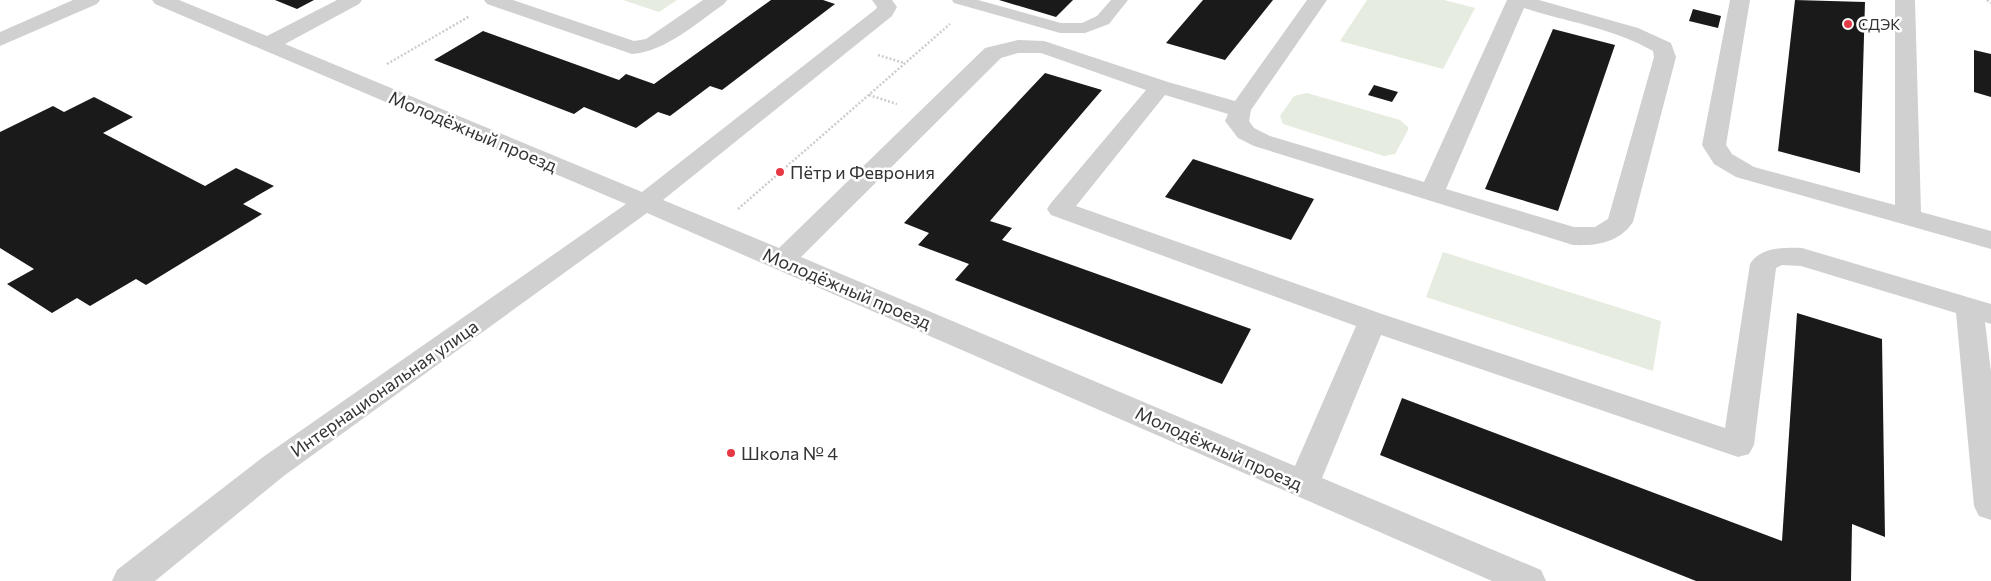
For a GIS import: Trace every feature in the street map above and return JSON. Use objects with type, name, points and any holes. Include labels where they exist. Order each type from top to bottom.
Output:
[{"type":"street","points":[[0,40],[90,0]]},
{"type":"street","name":"Молодёжный проезд","points":[[162,0],[783,260],[1529,581]]},
{"type":"street","points":[[268,44],[352,0]]},
{"type":"street","points":[[495,0],[632,48],[653,43],[717,0]]},
{"type":"street","name":"Интернациональная улица","points":[[129,581],[274,466],[644,203],[885,12],[887,7],[882,0]]},
{"type":"street","points":[[1317,0],[1240,110],[1237,121],[1246,133],[1262,141],[1432,193],[1573,236],[1597,237],[1610,232],[1620,222],[1665,57],[1663,48],[1651,40],[1631,32],[1518,0],[1432,193]]},
{"type":"street","points":[[1740,0],[1714,145],[1723,159],[1745,172],[1991,240]]},
{"type":"street","points":[[1905,0],[1908,217]]},
{"type":"street","points":[[783,260],[992,53],[1009,47],[1025,45],[1044,47],[1160,87],[1240,110]]},
{"type":"street","points":[[1160,87],[1060,209],[1372,321],[1738,445],[1763,264],[1771,258],[1783,255],[1802,257],[1980,310],[1991,506]]},
{"type":"street","points":[[1303,485],[1372,321]]},
{"type":"lane","points":[[966,2],[1060,28],[1085,28],[1103,20],[1120,0]]},
{"type":"path","points":[[385,65],[495,0]]},
{"type":"path","points":[[1987,0],[1991,3]]},
{"type":"path","points":[[754,196],[966,2]]},
{"type":"shaded area","points":[[623,0],[677,0],[659,12]]},
{"type":"shaded area","points":[[1367,0],[1444,0],[1475,8],[1443,69],[1340,41]]},
{"type":"shaded area","points":[[1307,93],[1400,120],[1408,127],[1408,130],[1395,154],[1384,156],[1283,124],[1280,116],[1294,96]]},
{"type":"shaded area","points":[[1443,252],[1661,321],[1653,371],[1426,297]]},
{"type":"building","points":[[275,0],[314,0],[297,9]]},
{"type":"building","points":[[771,0],[823,0],[835,4],[722,90],[710,86],[670,116],[658,112],[636,128],[584,107],[574,114],[434,60],[483,31],[619,80],[626,74],[654,84]]},
{"type":"building","points":[[999,0],[1073,0],[1056,17]]},
{"type":"building","points":[[1203,0],[1273,0],[1225,60],[1166,43]]},
{"type":"building","points":[[1795,0],[1865,2],[1860,173],[1778,151]]},
{"type":"building","points":[[1693,9],[1721,16],[1718,28],[1689,21]]},
{"type":"building","points":[[1553,29],[1615,45],[1558,211],[1485,189]]},
{"type":"building","points":[[1974,50],[1991,54],[1991,97],[1974,92]]},
{"type":"building","points":[[1045,73],[1102,90],[990,221],[1012,228],[1002,240],[1251,329],[1222,384],[955,280],[969,264],[918,245],[929,233],[904,223]]},
{"type":"building","points":[[1374,85],[1398,92],[1392,102],[1368,95]]},
{"type":"building","points":[[94,97],[133,117],[103,133],[205,186],[236,168],[274,186],[243,204],[262,214],[146,285],[136,279],[90,306],[77,298],[52,313],[7,284],[34,269],[0,248],[0,132],[53,106],[64,112]]},
{"type":"building","points":[[1193,159],[1314,199],[1291,240],[1165,197]]},
{"type":"building","points":[[1797,313],[1882,339],[1885,537],[1852,524],[1851,581],[1696,581],[1380,455],[1402,398],[1782,541]]},
{"type":"place","name":"СДЭК","points":[[1848,24]]},
{"type":"place","name":"Пётр и Феврония","points":[[780,172]]},
{"type":"place","name":"Школа № 4","points":[[731,453]]}]
